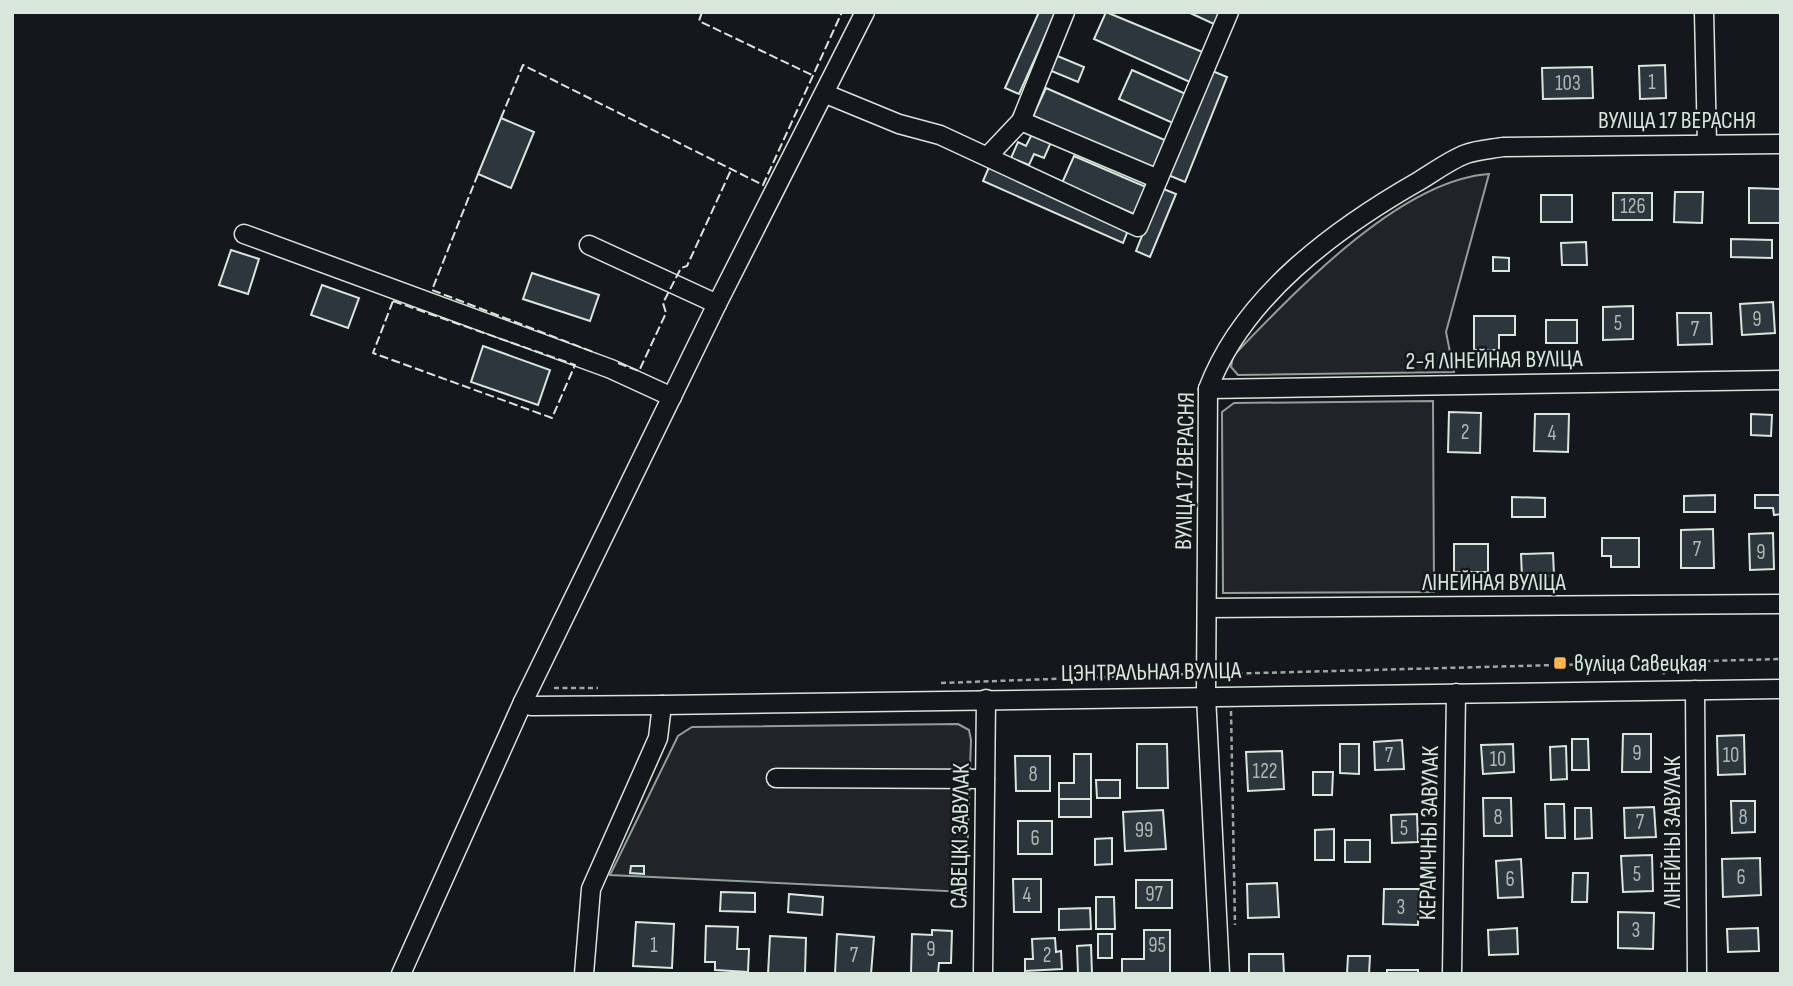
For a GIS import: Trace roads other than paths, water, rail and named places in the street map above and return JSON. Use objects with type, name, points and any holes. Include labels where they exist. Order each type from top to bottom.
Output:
[{"type":"street","points":[[401,974],[523,702],[717,304],[826,94],[865,12]]},
{"type":"street","points":[[988,156],[1021,121],[1065,12]]},
{"type":"street","points":[[826,94],[899,124],[940,135],[1138,226],[1229,12]]},
{"type":"street","points":[[1704,12],[1707,144]]},
{"type":"street","points":[[1021,121],[1158,179]]},
{"type":"street","name":"ВУЛІЦА 17 ВЕРАСНЯ","points":[[1220,974],[1206,696],[1208,389],[1217,365],[1251,315],[1312,253],[1387,199],[1466,154],[1503,147],[1781,144]]},
{"type":"street","points":[[244,234],[563,350],[672,397]]},
{"type":"street","points":[[589,245],[717,304]]},
{"type":"street","name":"2-Я ЛІНЕЙНАЯ ВУЛІЦА","points":[[1208,389],[1781,380]]},
{"type":"street","name":"ЛІНЕЙНАЯ ВУЛІЦА","points":[[1207,608],[1781,604]]},
{"type":"street","name":"ЛІНЕЙНЫ ЗАВУЛАК","points":[[1695,690],[1697,974]]},
{"type":"street","name":"ЦЭНТРАЛЬНАЯ ВУЛІЦА","points":[[523,702],[546,706],[662,705],[1231,695],[1781,690]]},
{"type":"street","name":"КЕРАМІЧНЫ ЗАВУЛАК","points":[[1452,974],[1456,693]]},
{"type":"street","name":"САВЕЦКІ ЗАВУЛАК","points":[[983,974],[986,699]]},
{"type":"street","points":[[584,974],[591,889],[658,738],[662,705]]},
{"type":"street","points":[[776,778],[985,779]]},
{"type":"place","name":"вуліца Савецкая","points":[[1560,663]]}]
